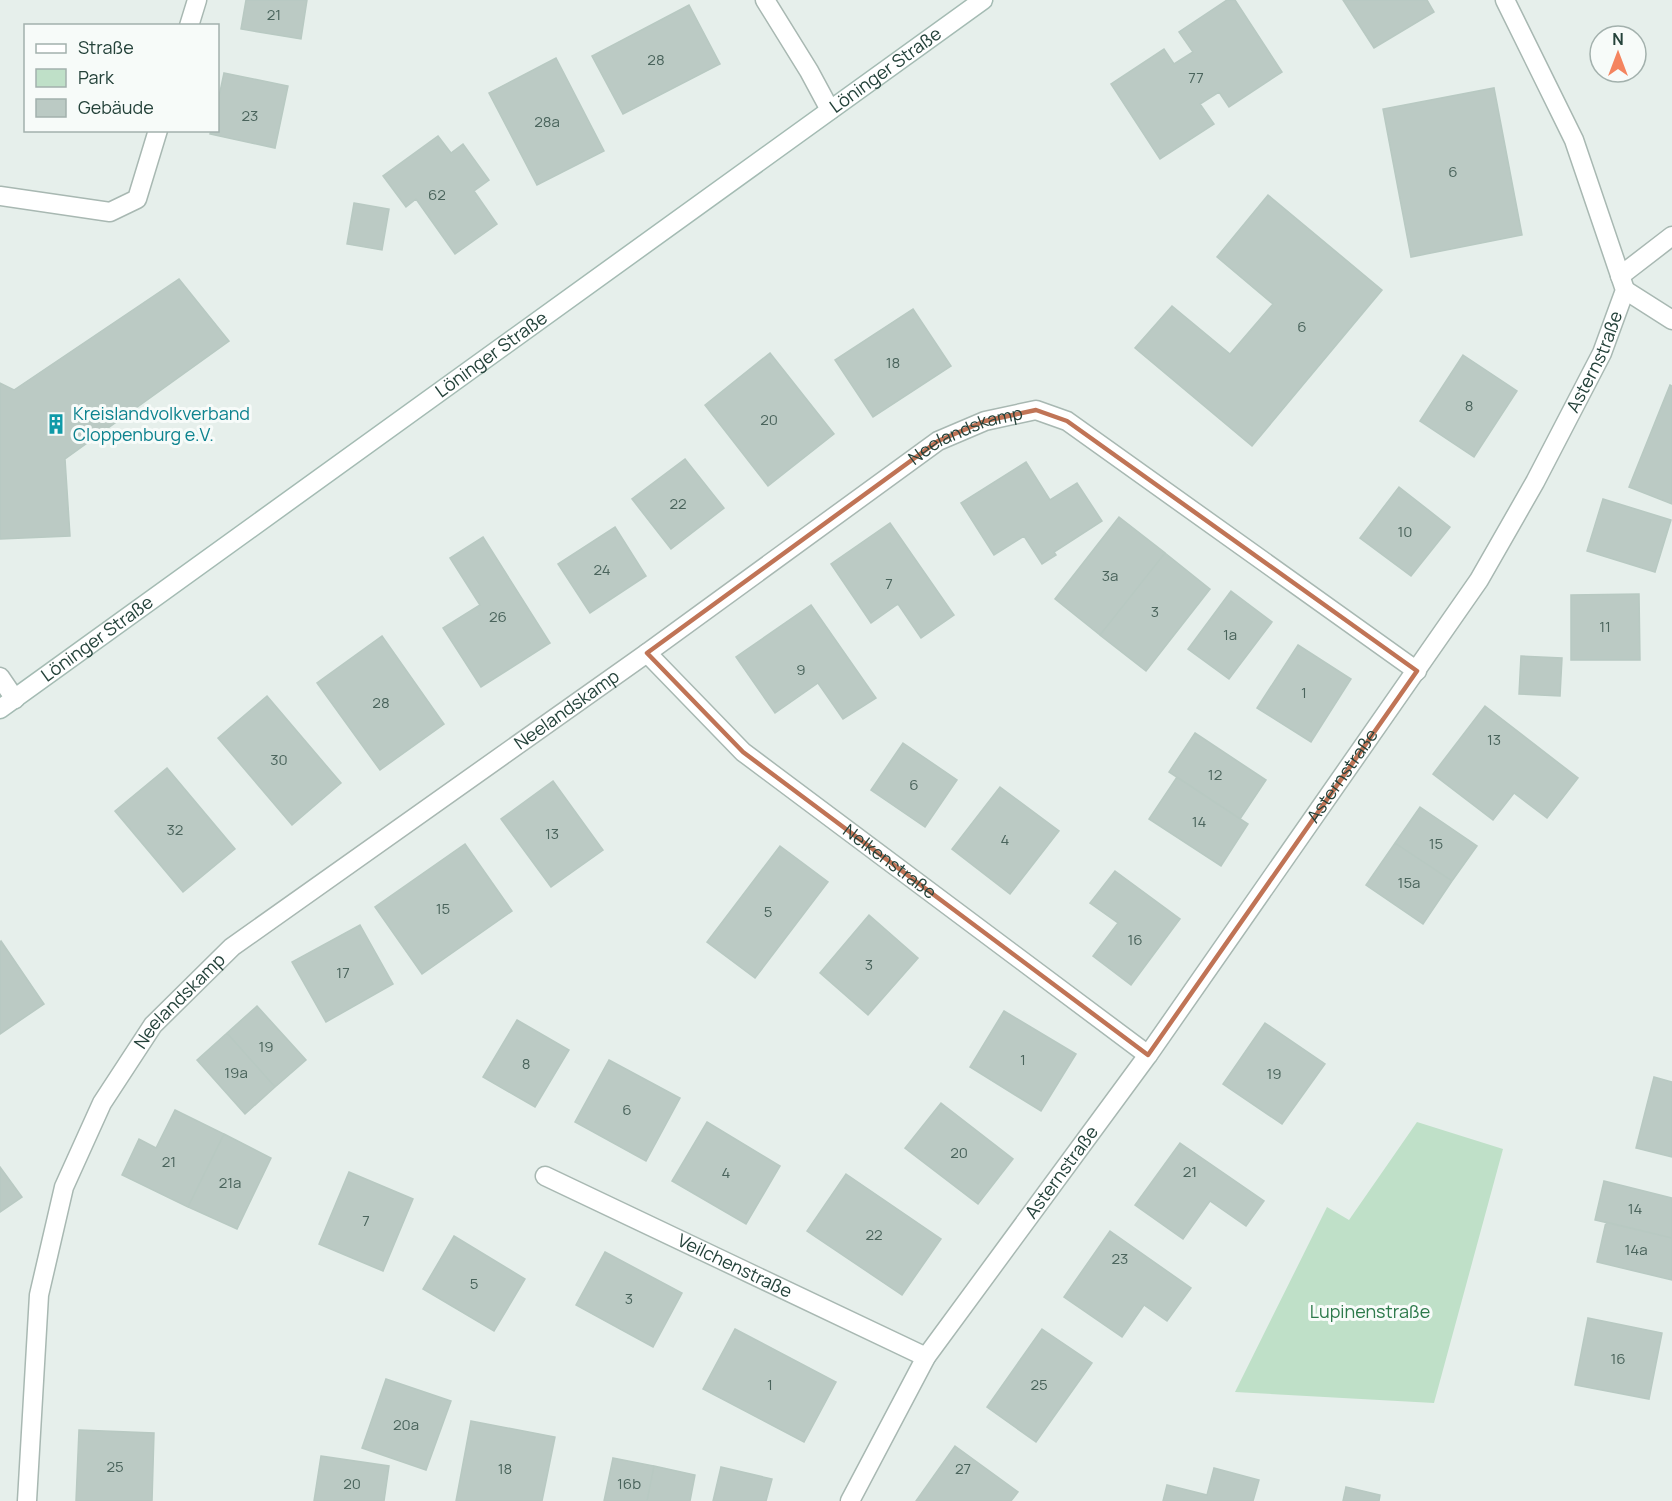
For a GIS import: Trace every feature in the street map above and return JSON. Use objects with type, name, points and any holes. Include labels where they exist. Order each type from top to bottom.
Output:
[{"type":"street","points":[[190,24],[197,0]]},
{"type":"street","points":[[765,0],[830,110]]},
{"type":"street","name":"Löninger Straße","points":[[0,709],[983,0]]},
{"type":"street","points":[[1505,0],[1574,140],[1623,283],[1672,320]]},
{"type":"street","points":[[0,196],[110,212],[137,199],[157,132]]},
{"type":"street","points":[[1623,283],[1672,236]]},
{"type":"street","name":"Asternstraße","points":[[850,1501],[926,1357],[1148,1055],[1479,580],[1535,482],[1602,353],[1623,283]]},
{"type":"street","name":"Neelandskamp","points":[[27,1501],[39,1295],[64,1187],[102,1103],[153,1025],[232,947],[647,653],[938,441],[985,421],[1036,410],[1067,421],[1417,671]]},
{"type":"street","name":"Nelkenstraße","points":[[647,653],[743,752],[1148,1055]]},
{"type":"street","points":[[0,677],[15,699]]},
{"type":"street","name":"Veilchenstraße","points":[[545,1176],[926,1357]]},
{"type":"highlighted area","points":[[1036,410],[1067,421],[1417,671],[1148,1055],[743,752],[647,653],[938,441],[985,421]]},
{"type":"green space","name":"Lupinenstraße","points":[[1417,1122],[1503,1149],[1434,1403],[1235,1392],[1327,1207],[1349,1220]]},
{"type":"building","points":[[246,0],[307,0],[301,39],[241,29]]},
{"type":"building","points":[[1227,0],[1235,0],[1282,72],[1229,107],[1219,92],[1200,104],[1214,124],[1160,159],[1111,84],[1164,49],[1174,64],[1193,52],[1179,32]]},
{"type":"building","points":[[1343,0],[1427,0],[1434,12],[1374,48]]},
{"type":"building","points":[[689,5],[720,64],[623,114],[592,56]]},
{"type":"building","points":[[556,58],[604,151],[537,185],[489,93]]},
{"type":"building","points":[[224,73],[288,86],[275,148],[210,134],[210,132],[219,132],[219,96]]},
{"type":"building","points":[[1494,88],[1522,235],[1411,257],[1383,109]]},
{"type":"building","points":[[438,136],[451,153],[463,144],[489,180],[474,191],[497,224],[455,254],[416,199],[406,207],[383,176]]},
{"type":"building","points":[[1268,195],[1382,290],[1252,446],[1135,348],[1172,306],[1230,354],[1273,304],[1217,257]]},
{"type":"building","points":[[354,203],[389,209],[382,250],[347,244]]},
{"type":"building","name":"Kreislandvolkverband Cloppenburg e.V.","points":[[179,279],[229,341],[65,459],[70,536],[0,539],[0,383],[14,390]]},
{"type":"building","points":[[913,309],[951,366],[873,417],[835,360]]},
{"type":"building","points":[[770,353],[834,434],[768,486],[705,405]]},
{"type":"building","points":[[1463,355],[1517,391],[1474,457],[1420,421]]},
{"type":"building","points":[[1670,385],[1672,386],[1672,504],[1629,487]]},
{"type":"building","points":[[685,459],[724,508],[671,549],[632,499]]},
{"type":"building","points":[[1026,462],[1050,500],[1077,483],[1102,521],[1054,552],[1056,555],[1042,564],[1024,536],[994,555],[961,503]]},
{"type":"building","points":[[1399,487],[1450,527],[1411,576],[1360,538]]},
{"type":"building","points":[[1603,499],[1671,520],[1655,572],[1587,551]]},
{"type":"building","points":[[1119,517],[1165,553],[1100,635],[1055,599]]},
{"type":"building","points":[[890,523],[954,615],[921,638],[898,604],[871,623],[831,564]]},
{"type":"building","points":[[615,527],[646,576],[590,613],[558,564]]},
{"type":"building","points":[[483,537],[550,643],[481,687],[443,628],[480,605],[450,558]]},
{"type":"building","points":[[1165,553],[1210,589],[1146,671],[1100,635]]},
{"type":"building","points":[[1231,591],[1272,622],[1229,679],[1188,649]]},
{"type":"building","points":[[1639,594],[1640,660],[1571,660],[1571,595]]},
{"type":"building","points":[[811,605],[876,698],[843,719],[818,683],[775,713],[736,657]]},
{"type":"building","points":[[382,636],[444,724],[380,770],[317,683]]},
{"type":"building","points":[[1298,645],[1351,679],[1311,742],[1257,708]]},
{"type":"building","points":[[1521,656],[1562,658],[1560,696],[1519,694]]},
{"type":"building","points":[[267,696],[341,783],[292,825],[218,738]]},
{"type":"building","points":[[1485,706],[1578,778],[1547,818],[1514,793],[1493,820],[1433,774]]},
{"type":"building","points":[[1195,733],[1266,780],[1240,819],[1169,772]]},
{"type":"building","points":[[903,743],[957,780],[925,827],[871,790]]},
{"type":"building","points":[[167,768],[235,849],[183,892],[115,811]]},
{"type":"building","points":[[1177,777],[1248,824],[1221,866],[1149,819]]},
{"type":"building","points":[[553,781],[603,850],[551,887],[501,819]]},
{"type":"building","points":[[1000,787],[1059,831],[1010,894],[952,849]]},
{"type":"building","points":[[1420,807],[1477,846],[1452,881],[1395,843]]},
{"type":"building","points":[[1395,843],[1452,881],[1423,924],[1366,885]]},
{"type":"building","points":[[465,844],[512,911],[422,974],[375,907]]},
{"type":"building","points":[[780,846],[828,882],[755,978],[707,942]]},
{"type":"building","points":[[1115,871],[1180,919],[1131,985],[1093,956],[1118,923],[1090,903]]},
{"type":"building","points":[[869,915],[918,958],[868,1015],[820,973]]},
{"type":"building","points":[[360,925],[393,984],[326,1022],[292,962]]},
{"type":"building","points":[[0,942],[44,1004],[0,1034]]},
{"type":"building","points":[[257,1006],[306,1060],[275,1087],[227,1033]]},
{"type":"building","points":[[1004,1011],[1076,1054],[1041,1111],[970,1067]]},
{"type":"building","points":[[517,1020],[569,1050],[535,1107],[483,1077]]},
{"type":"building","points":[[1265,1023],[1325,1064],[1282,1124],[1223,1084]]},
{"type":"building","points":[[227,1033],[275,1087],[245,1114],[197,1060]]},
{"type":"building","points":[[609,1060],[680,1098],[646,1161],[575,1122]]},
{"type":"building","points":[[1654,1077],[1672,1082],[1672,1157],[1636,1148]]},
{"type":"building","points":[[941,1103],[1013,1159],[978,1204],[905,1148]]},
{"type":"building","points":[[175,1110],[224,1134],[188,1207],[122,1175],[139,1139],[156,1148]]},
{"type":"building","points":[[707,1122],[780,1166],[746,1224],[672,1181]]},
{"type":"building","points":[[224,1134],[271,1158],[237,1229],[188,1207]]},
{"type":"building","points":[[1180,1143],[1264,1201],[1246,1226],[1210,1201],[1183,1239],[1135,1205]]},
{"type":"building","points":[[0,1167],[22,1197],[0,1212]]},
{"type":"building","points":[[349,1172],[413,1199],[383,1271],[319,1244]]},
{"type":"building","points":[[846,1174],[941,1239],[902,1295],[807,1231]]},
{"type":"building","points":[[1604,1181],[1672,1198],[1672,1238],[1595,1220]]},
{"type":"building","points":[[1606,1222],[1672,1238],[1672,1280],[1597,1262]]},
{"type":"building","points":[[1110,1231],[1191,1288],[1167,1321],[1144,1305],[1122,1337],[1064,1297]]},
{"type":"building","points":[[454,1236],[525,1279],[494,1331],[423,1289]]},
{"type":"building","points":[[605,1252],[682,1293],[653,1347],[576,1305]]},
{"type":"building","points":[[1588,1318],[1662,1333],[1649,1399],[1575,1385]]},
{"type":"building","points":[[735,1329],[836,1382],[804,1442],[703,1389]]},
{"type":"building","points":[[1042,1329],[1092,1363],[1036,1442],[987,1407]]},
{"type":"building","points":[[386,1379],[451,1401],[426,1470],[362,1448]]},
{"type":"building","points":[[471,1421],[555,1437],[542,1501],[456,1501]]},
{"type":"building","points":[[79,1430],[154,1433],[152,1501],[76,1501]]},
{"type":"building","points":[[955,1446],[1018,1492],[1011,1501],[916,1501]]},
{"type":"building","points":[[321,1456],[389,1466],[384,1501],[314,1501]]},
{"type":"building","points":[[613,1458],[654,1466],[647,1501],[604,1501]]},
{"type":"building","points":[[654,1466],[695,1475],[690,1501],[647,1501]]},
{"type":"building","points":[[721,1467],[772,1479],[766,1501],[713,1501]]},
{"type":"building","points":[[1214,1468],[1259,1480],[1253,1501],[1163,1501],[1167,1485],[1207,1495]]},
{"type":"building","points":[[1346,1487],[1380,1495],[1379,1501],[1343,1501]]},
{"type":"place","name":"Kreislandvolkverband Cloppenburg e.V.","points":[[56,424]]}]
